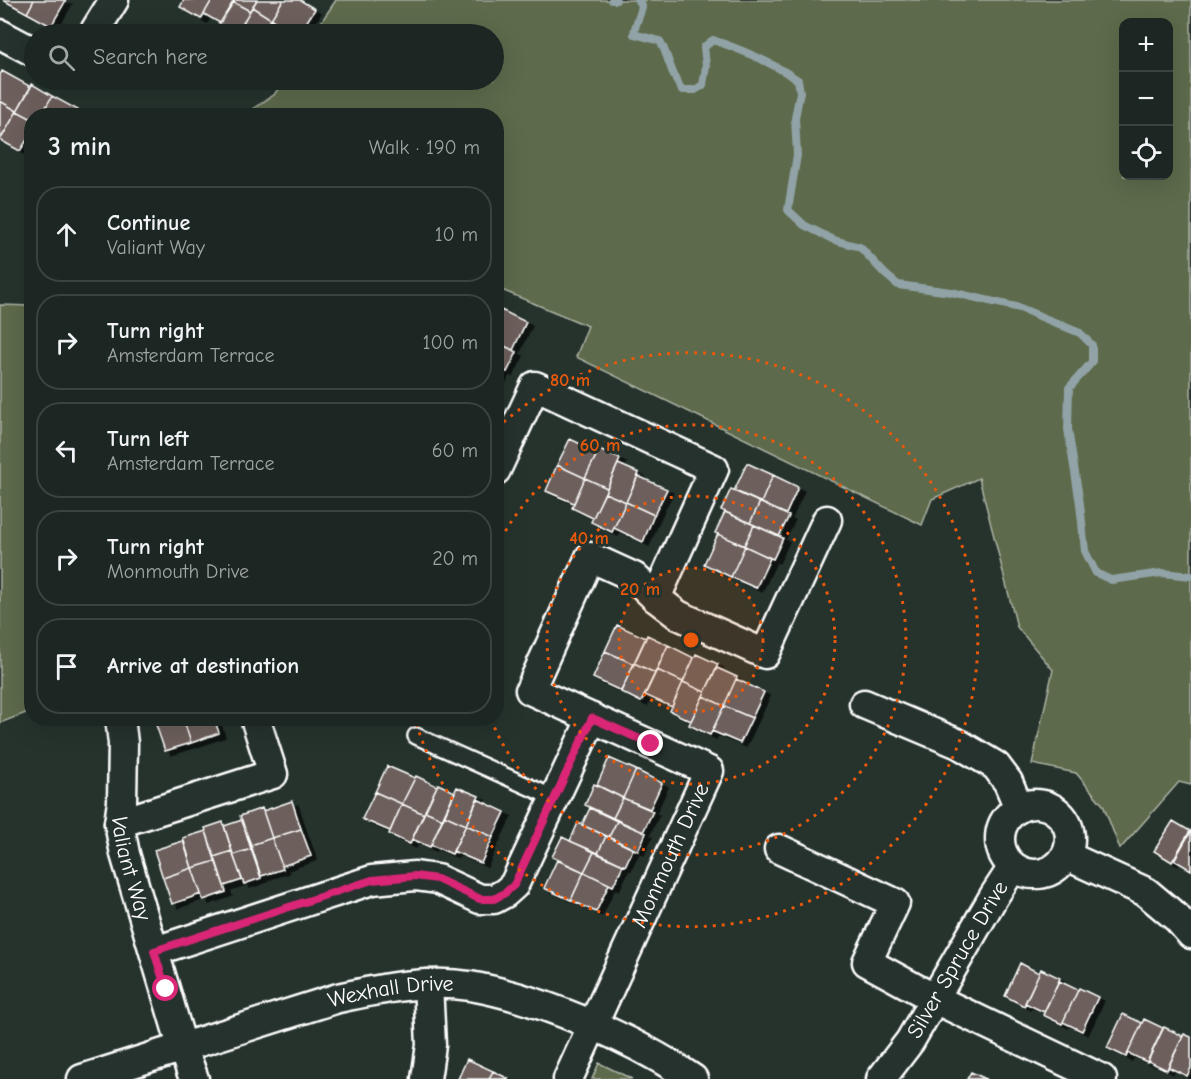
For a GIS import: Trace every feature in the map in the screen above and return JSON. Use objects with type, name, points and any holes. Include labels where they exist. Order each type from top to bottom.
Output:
[{"type":"street","points":[[99,24],[114,0]]},
{"type":"street","points":[[0,34],[24,47]]},
{"type":"street","points":[[504,453],[536,387],[714,469],[656,598]]},
{"type":"street","name":"Monmouth Drive","points":[[568,1079],[709,771],[530,690],[590,557],[634,577],[678,615],[765,654],[827,520]]},
{"type":"street","points":[[864,704],[959,744],[996,766],[1008,782],[1019,808],[1037,804],[1047,806],[1058,812],[1065,820],[1070,833],[1071,845],[1067,856],[1146,892],[1177,918],[1191,934]]},
{"type":"street","points":[[154,951],[372,880],[415,876],[437,879],[480,899],[494,899],[514,885],[592,718]]},
{"type":"street","name":"Valiant Way","points":[[121,726],[123,754],[122,801],[118,824],[182,1046],[194,1079]]},
{"type":"street","points":[[118,824],[273,774],[258,726]]},
{"type":"street","name":"Silver Spruce Drive","points":[[1019,808],[1008,816],[1001,829],[1000,843],[1004,856],[1013,867],[1026,874],[1039,875],[1058,867],[1067,856]]},
{"type":"street","points":[[779,849],[895,903],[867,962],[935,999],[1102,1079]]},
{"type":"street","name":"Silver Spruce Drive","points":[[881,1079],[910,1041],[1013,867]]},
{"type":"street","points":[[426,1079],[431,1045],[428,984]]},
{"type":"street","name":"Wexhall Drive","points":[[82,1079],[338,998],[428,984],[469,986],[524,999],[594,1026],[693,1079]]},
{"type":"lane","points":[[416,736],[554,798]]},
{"type":"green space","points":[[336,0],[1191,0],[1191,785],[1179,782],[1120,849],[1103,805],[1076,773],[1032,764],[1053,670],[1017,627],[979,478],[932,499],[922,525],[576,357],[588,326],[504,291],[504,108],[254,108],[274,95],[277,90],[504,90],[504,24],[320,24]]},
{"type":"green space","points":[[0,305],[24,306],[24,714],[0,723]]},
{"type":"green space","points":[[599,1063],[632,1079],[592,1079]]},
{"type":"building","points":[[3,0],[34,0],[27,13]]},
{"type":"building","points":[[34,0],[66,0],[52,24],[47,24],[27,13]]},
{"type":"building","points":[[184,0],[212,0],[201,19],[180,7]]},
{"type":"building","points":[[212,0],[235,0],[220,23],[204,14]]},
{"type":"building","points":[[235,0],[257,0],[250,11],[233,2]]},
{"type":"building","points":[[257,0],[283,0],[271,19],[252,7]]},
{"type":"building","points":[[283,0],[300,0],[315,9],[305,24],[280,24],[271,19]]},
{"type":"building","points":[[233,2],[250,11],[242,24],[219,24]]},
{"type":"building","points":[[252,7],[271,19],[268,24],[243,24]]},
{"type":"building","points":[[271,19],[280,24],[268,24]]},
{"type":"building","points":[[2,71],[24,83],[24,90],[29,90],[17,111],[0,101]]},
{"type":"building","points":[[29,90],[42,90],[52,96],[45,108],[24,108],[24,115],[17,111]]},
{"type":"building","points":[[52,96],[74,108],[45,108]]},
{"type":"building","points":[[0,101],[17,111],[2,137],[0,135]]},
{"type":"building","points":[[17,111],[24,115],[24,145],[20,151],[0,140]]},
{"type":"building","points":[[504,311],[526,322],[513,350],[504,346]]},
{"type":"building","points":[[504,346],[517,352],[507,372],[504,371]]},
{"type":"building","points":[[570,439],[598,452],[585,478],[557,465]]},
{"type":"building","points":[[599,450],[620,459],[607,488],[585,478]]},
{"type":"building","points":[[747,463],[773,475],[761,503],[734,491]]},
{"type":"building","points":[[618,464],[639,473],[626,502],[605,493]]},
{"type":"building","points":[[557,465],[585,478],[574,503],[546,491]]},
{"type":"building","points":[[773,475],[798,487],[786,514],[761,503]]},
{"type":"building","points":[[638,476],[667,489],[654,515],[626,502]]},
{"type":"building","points":[[585,478],[607,488],[593,518],[572,508]]},
{"type":"building","points":[[731,489],[760,502],[750,523],[721,510]]},
{"type":"building","points":[[605,493],[626,502],[612,532],[591,522]]},
{"type":"building","points":[[626,502],[654,515],[643,542],[614,528]]},
{"type":"building","points":[[760,502],[789,516],[779,536],[750,523]]},
{"type":"building","points":[[725,512],[754,525],[744,546],[715,533]]},
{"type":"building","points":[[754,525],[783,538],[773,559],[744,546]]},
{"type":"building","points":[[718,534],[745,546],[731,577],[704,564]]},
{"type":"building","points":[[745,546],[770,558],[756,588],[731,577]]},
{"type":"building","points":[[617,625],[646,638],[634,664],[605,651]]},
{"type":"building","points":[[647,635],[668,645],[655,673],[634,663]]},
{"type":"building","points":[[668,645],[694,658],[683,682],[657,670]]},
{"type":"building","points":[[605,651],[634,664],[621,691],[593,678]]},
{"type":"building","points":[[696,654],[718,664],[705,692],[683,682]]},
{"type":"building","points":[[634,663],[655,673],[641,702],[621,692]]},
{"type":"building","points":[[717,668],[737,677],[724,706],[703,696]]},
{"type":"building","points":[[657,670],[683,682],[672,707],[645,695]]},
{"type":"building","points":[[736,679],[764,692],[752,718],[724,706]]},
{"type":"building","points":[[683,682],[705,692],[691,721],[670,711]]},
{"type":"building","points":[[703,696],[724,706],[710,735],[689,725]]},
{"type":"building","points":[[724,706],[752,718],[740,743],[712,731]]},
{"type":"building","points":[[156,726],[186,726],[191,743],[165,751]]},
{"type":"building","points":[[186,726],[217,726],[219,733],[191,743]]},
{"type":"building","points":[[609,758],[636,770],[623,798],[597,785]]},
{"type":"building","points":[[387,766],[415,778],[402,804],[375,792]]},
{"type":"building","points":[[636,770],[662,783],[650,809],[623,798]]},
{"type":"building","points":[[416,776],[437,786],[424,814],[402,804]]},
{"type":"building","points":[[438,784],[455,792],[443,819],[425,811]]},
{"type":"building","points":[[594,784],[623,798],[613,818],[585,805]]},
{"type":"building","points":[[457,787],[479,796],[466,825],[444,815]]},
{"type":"building","points":[[375,792],[402,804],[390,831],[362,819]]},
{"type":"building","points":[[623,798],[653,811],[643,832],[613,818]]},
{"type":"building","points":[[477,799],[505,812],[493,837],[466,825]]},
{"type":"building","points":[[292,801],[301,829],[272,838],[263,811]]},
{"type":"building","points":[[402,804],[424,814],[410,844],[389,834]]},
{"type":"building","points":[[262,808],[272,838],[251,845],[240,816]]},
{"type":"building","points":[[590,808],[617,821],[609,837],[582,825]]},
{"type":"building","points":[[425,811],[443,819],[430,847],[412,839]]},
{"type":"building","points":[[444,815],[466,825],[452,854],[431,845]]},
{"type":"building","points":[[242,820],[251,849],[233,855],[224,826]]},
{"type":"building","points":[[617,821],[646,833],[638,851],[609,837]]},
{"type":"building","points":[[1173,821],[1190,831],[1172,862],[1154,851]]},
{"type":"building","points":[[223,822],[232,851],[214,857],[205,828]]},
{"type":"building","points":[[578,823],[606,836],[598,853],[570,841]]},
{"type":"building","points":[[466,825],[493,837],[481,863],[453,851]]},
{"type":"building","points":[[301,829],[311,856],[282,866],[272,838]]},
{"type":"building","points":[[206,831],[216,861],[192,868],[183,838]]},
{"type":"building","points":[[1191,831],[1191,870],[1174,860]]},
{"type":"building","points":[[606,836],[633,849],[625,866],[598,853]]},
{"type":"building","points":[[562,837],[594,852],[584,872],[552,857]]},
{"type":"building","points":[[272,838],[283,869],[261,876],[251,845]]},
{"type":"building","points":[[183,841],[192,868],[163,878],[154,850]]},
{"type":"building","points":[[251,849],[261,878],[244,884],[233,855]]},
{"type":"building","points":[[232,851],[242,880],[224,886],[214,857]]},
{"type":"building","points":[[594,852],[623,865],[613,886],[584,872]]},
{"type":"building","points":[[557,860],[584,872],[571,900],[544,888]]},
{"type":"building","points":[[216,861],[226,892],[203,900],[192,868]]},
{"type":"building","points":[[192,868],[201,894],[172,904],[163,878]]},
{"type":"building","points":[[584,872],[609,884],[596,912],[571,900]]},
{"type":"building","points":[[1020,963],[1039,973],[1024,1006],[1005,996]]},
{"type":"building","points":[[1041,969],[1060,978],[1044,1012],[1025,1003]]},
{"type":"building","points":[[1059,981],[1078,990],[1062,1024],[1043,1015]]},
{"type":"building","points":[[1079,988],[1098,997],[1082,1031],[1063,1022]]},
{"type":"building","points":[[1123,1014],[1142,1023],[1126,1057],[1107,1048]]},
{"type":"building","points":[[1144,1019],[1163,1028],[1147,1062],[1128,1053]]},
{"type":"building","points":[[1164,1027],[1183,1036],[1167,1070],[1148,1061]]},
{"type":"building","points":[[1184,1034],[1191,1037],[1191,1068],[1187,1076],[1168,1067]]},
{"type":"building","points":[[467,1059],[493,1071],[489,1079],[458,1079]]},
{"type":"building","points":[[493,1071],[509,1079],[489,1079]]},
{"type":"building","points":[[971,1072],[986,1079],[967,1079]]},
{"type":"waterway","points":[[638,0],[642,6],[634,34],[660,41],[682,90],[695,90],[703,85],[706,66],[704,47],[713,40],[757,57],[798,80],[800,92],[795,118],[797,155],[788,210],[804,225],[834,240],[860,247],[898,285],[951,292],[1020,308],[1080,333],[1092,345],[1092,362],[1069,388],[1068,429],[1085,551],[1096,573],[1111,580],[1162,573],[1191,576]]},
{"type":"route","points":[[166,989],[154,951],[372,880],[415,876],[437,879],[480,899],[494,899],[514,885],[592,718],[651,744]]}]
